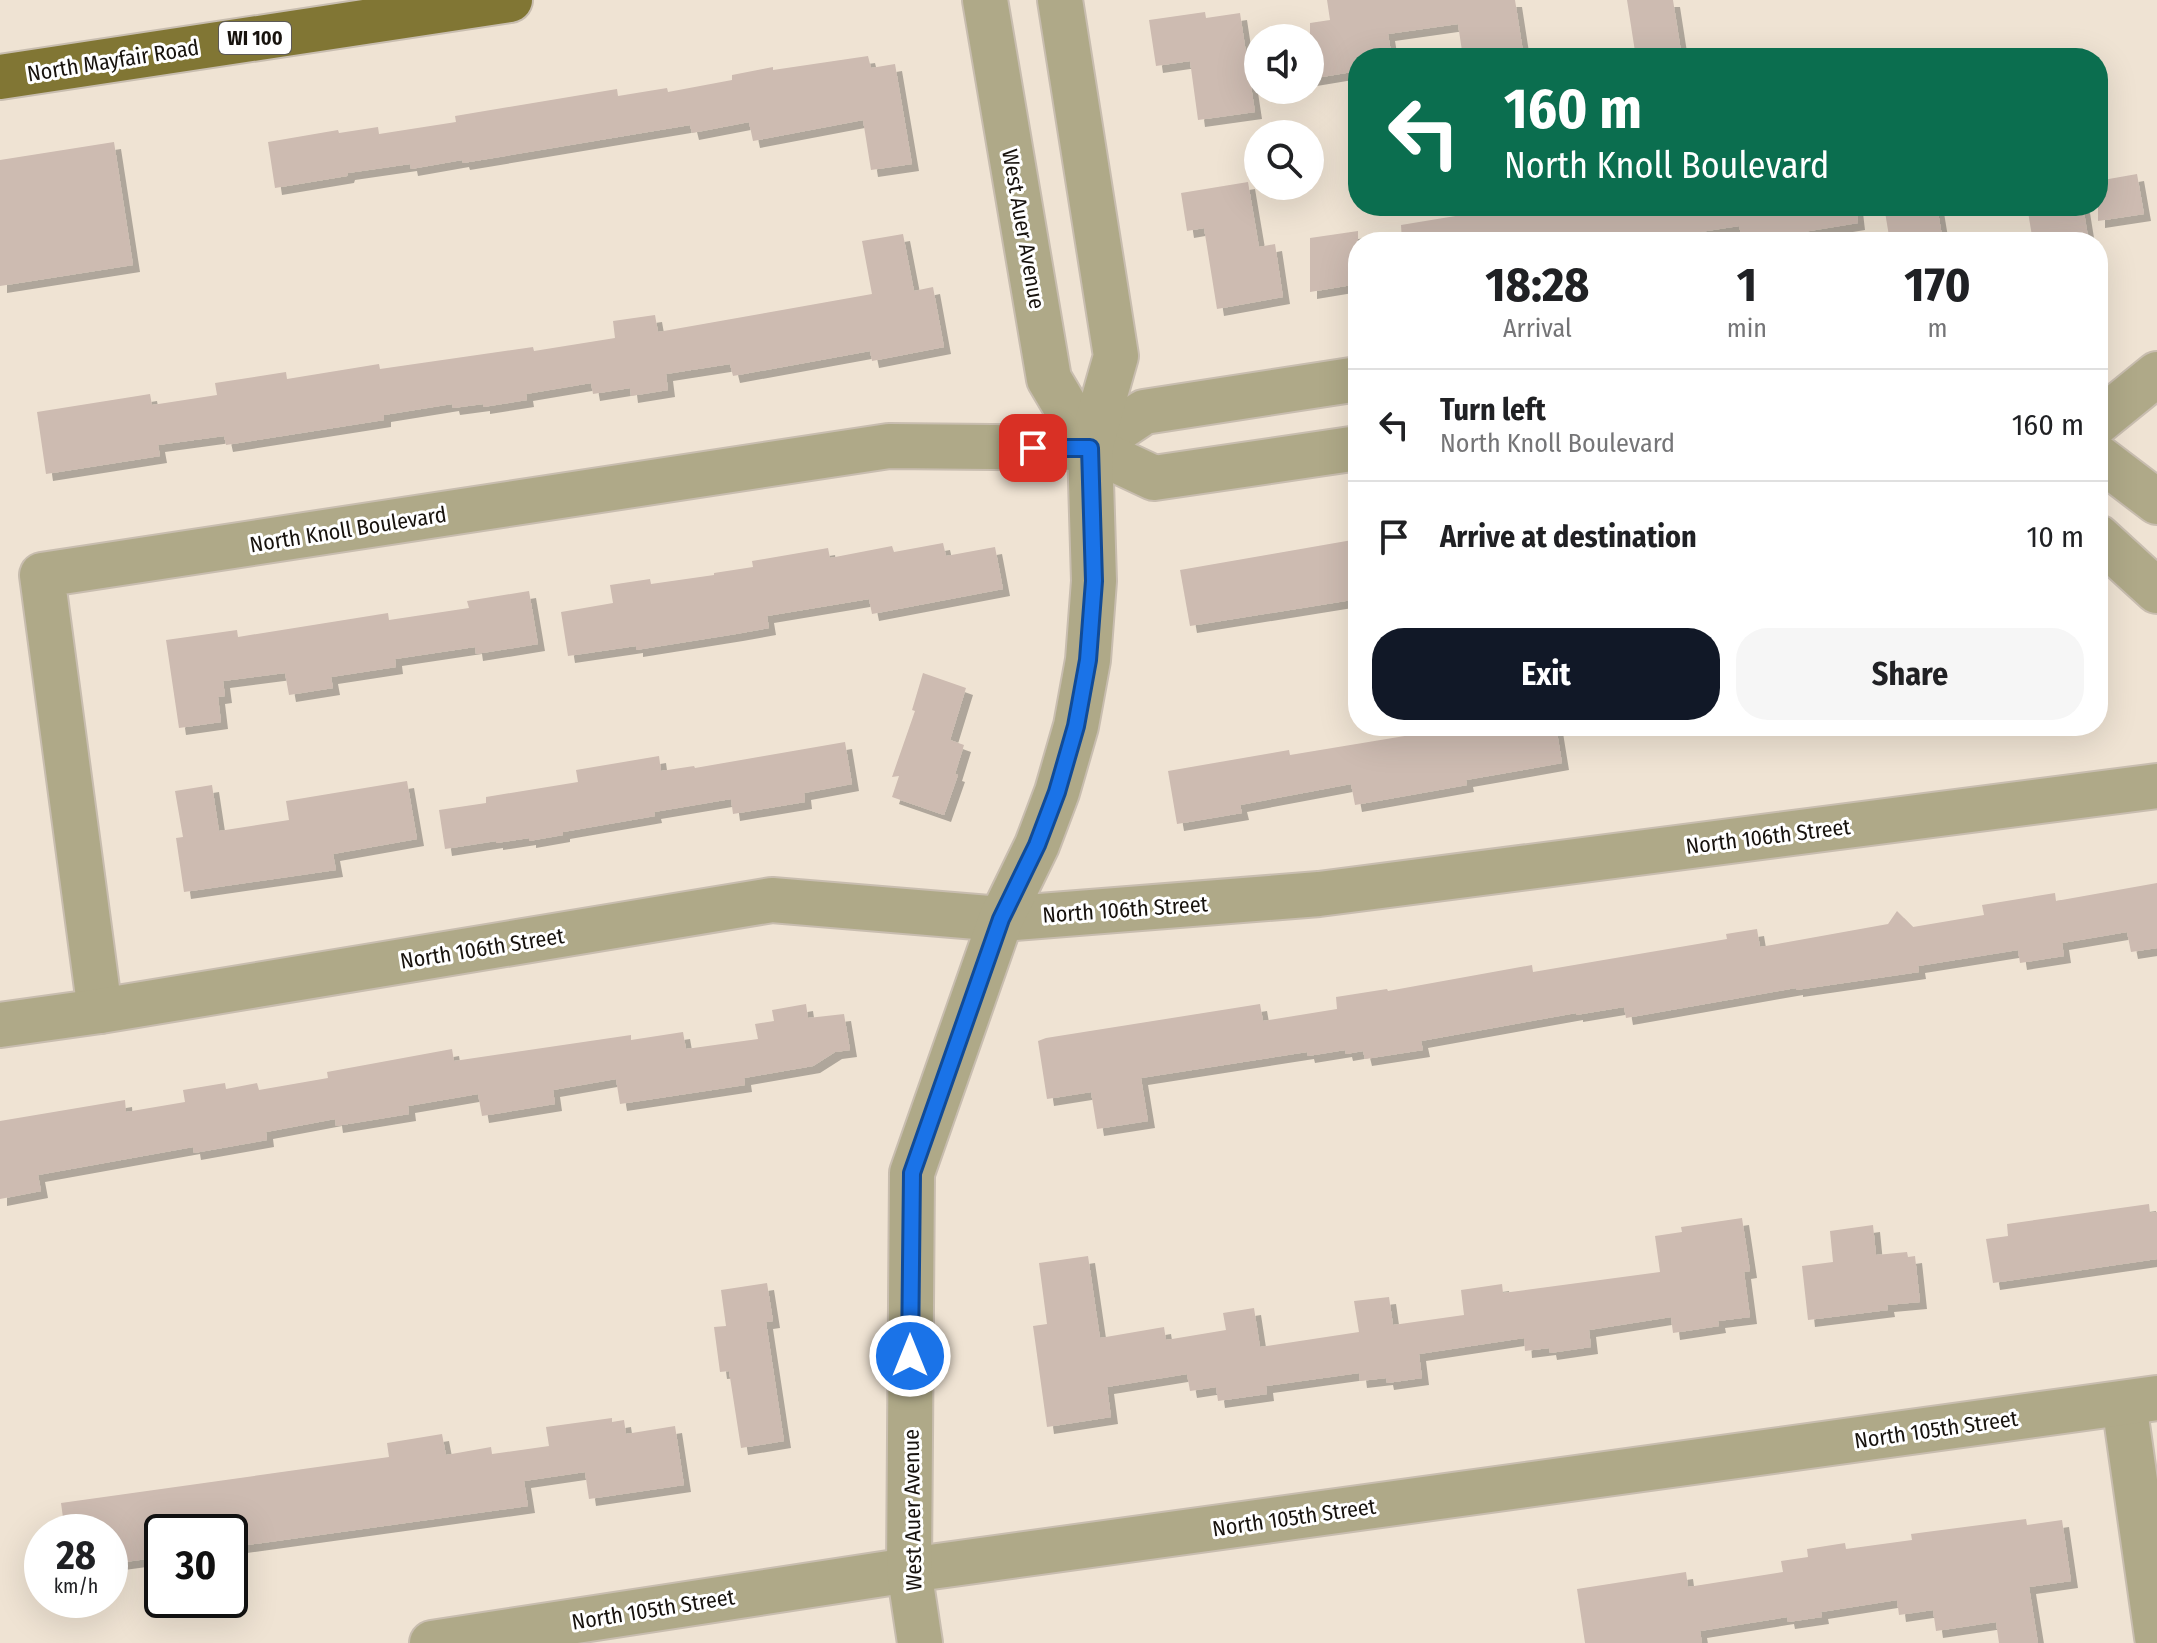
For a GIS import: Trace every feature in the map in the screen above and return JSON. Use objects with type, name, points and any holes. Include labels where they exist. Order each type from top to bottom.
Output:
[{"type":"main road","name":"North Mayfair Road","points":[[0,77],[510,0]]},
{"type":"street","name":"West Auer Avenue","points":[[985,0],[1049,379],[1090,448]]},
{"type":"street","name":"West Auer Avenue","points":[[920,1643],[909,1570],[912,1173],[1001,919],[1037,845],[1057,792],[1076,726],[1088,660],[1094,581],[1090,448],[1116,356],[1060,0]]},
{"type":"street","points":[[2108,414],[2157,374]]},
{"type":"street","points":[[1090,448],[1144,412],[1348,381]]},
{"type":"street","name":"North Knoll Boulevard","points":[[100,1011],[42,575],[889,446],[1090,448],[1154,478],[1348,449]]},
{"type":"street","points":[[2108,465],[2157,502]]},
{"type":"street","points":[[2108,546],[2157,591]]},
{"type":"street","name":"North 106th Street","points":[[0,1025],[772,900],[1001,919],[1319,894],[2157,786]]},
{"type":"street","points":[[2141,1400],[2157,1637]]},
{"type":"street","name":"North 105th Street","points":[[432,1643],[909,1570],[2141,1400]]},
{"type":"building","points":[[1327,0],[1515,0],[1522,48],[1462,48],[1458,24],[1388,34],[1390,48],[1348,48],[1348,73],[1324,77],[1324,24],[1310,23],[1330,20]]},
{"type":"building","points":[[1627,0],[1673,0],[1680,48],[1634,48]]},
{"type":"building","points":[[1205,12],[1206,18],[1240,13],[1244,39],[1244,104],[1254,104],[1255,112],[1198,120],[1190,61],[1156,66],[1149,20]]},
{"type":"building","points":[[868,56],[871,68],[895,64],[912,164],[871,170],[863,120],[753,141],[749,122],[692,133],[690,125],[463,163],[462,160],[411,169],[410,164],[348,173],[347,176],[275,188],[268,142],[338,130],[339,133],[378,127],[379,134],[456,122],[455,116],[617,89],[618,96],[667,88],[668,92],[732,80],[732,75],[773,67],[773,70]]},
{"type":"building","points":[[114,142],[133,265],[0,286],[0,160]]},
{"type":"building","points":[[2137,174],[2144,214],[2098,221],[2098,216],[2108,216],[2108,179]]},
{"type":"building","points":[[1244,183],[1244,200],[1251,200],[1259,247],[1275,244],[1283,297],[1217,309],[1204,228],[1187,231],[1181,193]]},
{"type":"building","points":[[1455,216],[1857,216],[1858,223],[1804,232],[1740,232],[1739,226],[1700,232],[1401,232],[1401,225]]},
{"type":"building","points":[[1886,216],[1939,216],[1941,232],[1888,232]]},
{"type":"building","points":[[2029,216],[2085,216],[2087,232],[2031,232]]},
{"type":"building","points":[[1348,232],[1348,286],[1310,292],[1310,238]]},
{"type":"building","points":[[903,234],[914,291],[933,287],[944,347],[872,361],[870,351],[733,376],[730,364],[666,374],[668,390],[631,396],[630,388],[593,394],[591,383],[526,394],[527,400],[483,407],[483,404],[453,408],[452,404],[384,415],[384,420],[226,445],[224,436],[158,445],[160,456],[46,474],[37,412],[150,394],[152,405],[217,395],[215,383],[286,372],[287,379],[379,364],[380,369],[533,347],[534,351],[615,338],[613,321],[655,315],[658,332],[872,294],[862,241]]},
{"type":"building","points":[[1348,541],[1348,601],[1190,626],[1180,570]]},
{"type":"building","points":[[943,543],[946,556],[995,547],[1003,589],[872,614],[869,599],[767,616],[769,628],[636,650],[636,646],[568,656],[561,612],[613,603],[610,585],[650,579],[651,584],[714,575],[753,567],[752,561],[828,548],[830,558],[892,546],[894,552]]},
{"type":"building","points":[[529,591],[538,644],[476,654],[475,647],[395,659],[396,667],[331,677],[333,688],[289,695],[285,673],[223,681],[225,696],[218,697],[221,722],[179,728],[166,640],[237,630],[238,637],[388,613],[389,620],[469,608],[467,601]]},
{"type":"building","points":[[923,673],[966,688],[950,740],[964,745],[955,774],[958,775],[944,815],[892,797],[899,776],[892,777],[915,711],[912,710]]},
{"type":"building","points":[[1405,736],[1558,736],[1562,763],[1466,780],[1467,785],[1355,805],[1351,784],[1240,805],[1242,813],[1177,824],[1168,771],[1289,750],[1290,755]]},
{"type":"building","points":[[845,742],[852,784],[804,793],[805,802],[733,814],[731,799],[654,812],[655,816],[529,841],[529,838],[496,841],[445,849],[439,810],[486,803],[486,797],[578,782],[576,770],[659,756],[661,771],[695,768]]},
{"type":"building","points":[[407,781],[417,839],[333,854],[336,870],[184,892],[176,838],[183,837],[175,791],[212,785],[219,831],[289,820],[286,801]]},
{"type":"building","points":[[2157,883],[2157,948],[2131,952],[2127,932],[2062,943],[2064,956],[2020,963],[2018,950],[1918,966],[1919,972],[1796,988],[1626,1018],[1624,1007],[1576,1013],[1421,1041],[1423,1050],[1365,1059],[1363,1051],[1346,1054],[1345,1050],[1308,1056],[1307,1052],[1141,1078],[1148,1121],[1097,1129],[1091,1092],[1047,1099],[1038,1041],[1046,1038],[1260,1004],[1263,1021],[1337,1009],[1336,997],[1388,991],[1532,965],[1533,972],[1727,939],[1726,934],[1757,929],[1760,947],[1888,924],[1897,911],[1913,927],[1984,915],[1982,905],[2055,893],[2056,901]]},
{"type":"building","points":[[806,1004],[808,1018],[844,1014],[850,1050],[835,1052],[813,1066],[744,1078],[745,1085],[620,1104],[616,1079],[553,1090],[555,1104],[482,1116],[478,1094],[408,1106],[409,1114],[336,1126],[335,1119],[266,1132],[267,1140],[194,1153],[193,1147],[38,1175],[41,1191],[0,1199],[0,1121],[125,1100],[126,1112],[185,1102],[183,1090],[225,1083],[226,1089],[257,1083],[259,1090],[328,1078],[327,1072],[452,1049],[454,1061],[631,1035],[631,1040],[683,1032],[686,1049],[758,1039],[755,1024],[774,1021],[772,1010]]},
{"type":"building","points":[[2149,1204],[2150,1213],[2157,1212],[2157,1259],[1993,1283],[1986,1239],[2008,1236],[2007,1224]]},
{"type":"building","points":[[1742,1218],[1750,1271],[1744,1272],[1750,1317],[1718,1321],[1719,1326],[1673,1333],[1671,1317],[1589,1330],[1591,1347],[1550,1353],[1549,1348],[1525,1351],[1524,1338],[1419,1354],[1422,1378],[1387,1383],[1386,1378],[1360,1381],[1359,1373],[1266,1386],[1267,1394],[1218,1401],[1216,1387],[1190,1391],[1187,1374],[1107,1387],[1111,1417],[1047,1427],[1033,1326],[1047,1324],[1039,1263],[1088,1256],[1100,1338],[1164,1327],[1166,1340],[1226,1330],[1223,1313],[1254,1308],[1260,1347],[1359,1332],[1354,1301],[1389,1297],[1393,1325],[1464,1315],[1461,1290],[1502,1284],[1503,1293],[1660,1272],[1655,1236],[1682,1232],[1681,1227]]},
{"type":"building","points":[[1873,1225],[1876,1255],[1907,1252],[1908,1257],[1915,1256],[1920,1302],[1887,1305],[1888,1310],[1808,1320],[1802,1266],[1833,1262],[1830,1231]]},
{"type":"building","points":[[767,1283],[773,1321],[766,1322],[784,1441],[741,1448],[729,1371],[720,1372],[714,1327],[726,1326],[721,1290]]},
{"type":"building","points":[[612,1418],[612,1422],[624,1420],[626,1434],[675,1426],[684,1485],[589,1499],[585,1472],[524,1481],[528,1506],[248,1545],[248,1514],[144,1514],[144,1559],[128,1562],[128,1514],[63,1514],[61,1503],[389,1457],[387,1443],[442,1434],[446,1455],[491,1447],[492,1454],[549,1446],[546,1427]]},
{"type":"building","points":[[2026,1519],[2027,1525],[2062,1520],[2071,1581],[2029,1587],[2038,1643],[1999,1643],[1996,1622],[1936,1631],[1933,1610],[1899,1615],[1897,1600],[1821,1612],[1822,1617],[1788,1622],[1787,1617],[1700,1631],[1702,1643],[1585,1643],[1577,1589],[1686,1572],[1688,1587],[1783,1572],[1781,1561],[1808,1557],[1807,1549],[1845,1543],[1846,1549],[1912,1540],[1911,1534]]},
{"type":"route","points":[[910,1356],[912,1173],[1001,919],[1037,845],[1057,792],[1076,726],[1088,660],[1094,581],[1090,448],[1033,448]]}]
